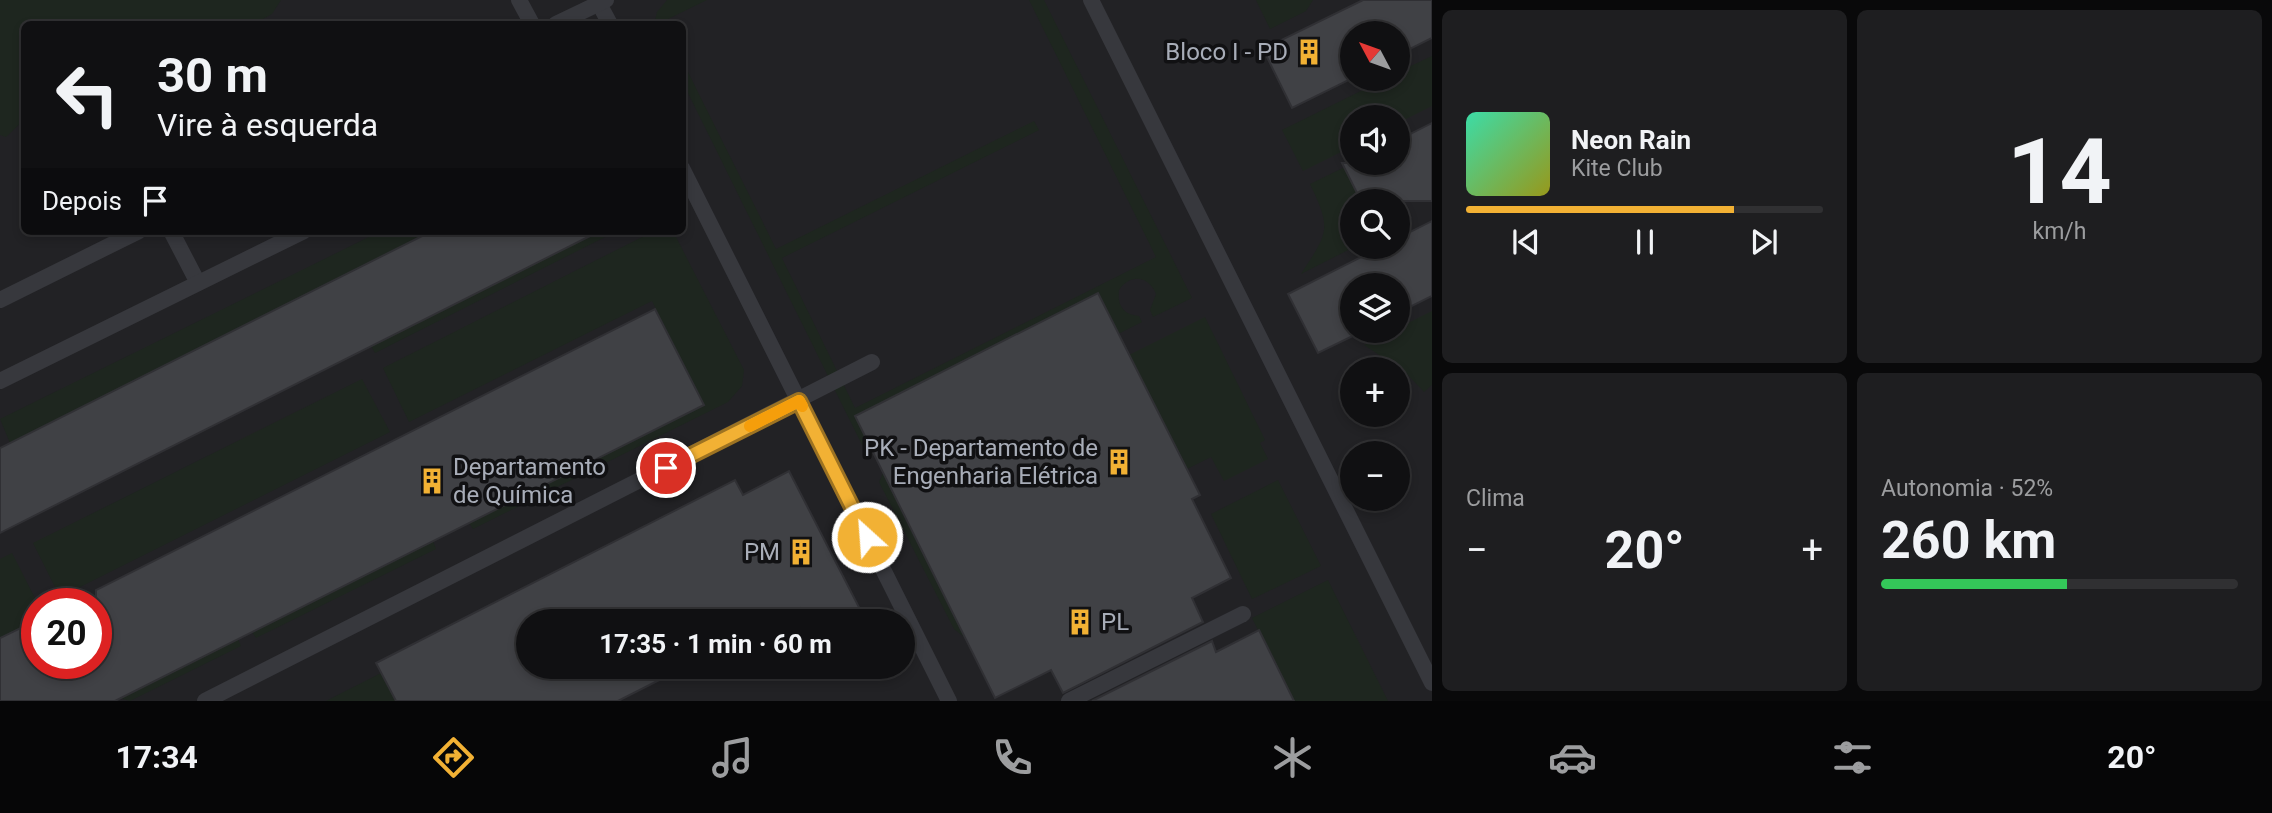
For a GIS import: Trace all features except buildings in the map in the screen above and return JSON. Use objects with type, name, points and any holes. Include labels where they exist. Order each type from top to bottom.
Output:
[{"type":"lane","points":[[519,0],[530,21]]},
{"type":"lane","points":[[1091,0],[1432,683]]},
{"type":"lane","points":[[562,21],[601,1],[609,21]]},
{"type":"lane","points":[[686,176],[945,700]]},
{"type":"lane","points":[[0,300],[131,235]]},
{"type":"lane","points":[[173,235],[198,283]]},
{"type":"lane","points":[[0,381],[296,235]]},
{"type":"lane","points":[[205,701],[872,362]]},
{"type":"lane","points":[[1069,701],[1243,614]]},
{"type":"shaded area","points":[[0,0],[1432,0],[1432,701],[0,701]]},
{"type":"shaded area","points":[[0,0],[281,0],[272,14],[259,21],[21,21],[21,123],[6,137],[0,135]]},
{"type":"shaded area","points":[[667,0],[707,0],[664,21],[655,21],[657,12]]},
{"type":"shaded area","points":[[1029,0],[1044,0],[1192,298],[1153,317],[1150,310],[1156,294],[1153,288],[1144,280],[1128,281],[1119,290],[1120,305],[1129,314],[1139,316],[1142,322],[1118,334],[1098,293],[855,416],[873,452],[867,455],[686,89],[686,68],[776,249],[1034,121],[1039,130],[782,258],[855,408],[1156,257]]},
{"type":"shaded area","points":[[1256,0],[1313,0],[1306,11],[1270,29]]},
{"type":"shaded area","points":[[1432,56],[1432,106],[1410,117],[1410,105],[1340,105],[1340,152],[1303,171],[1282,130],[1361,91],[1410,91],[1410,66]]},
{"type":"shaded area","points":[[1340,169],[1340,175],[1349,175],[1355,189],[1340,189],[1340,254],[1301,274],[1317,249],[1324,230],[1322,212],[1310,184]]},
{"type":"shaded area","points":[[373,235],[424,235],[10,443],[0,419]]},
{"type":"shaded area","points":[[592,235],[609,235],[375,353],[371,346]]},
{"type":"shaded area","points":[[646,235],[675,235],[744,370],[742,386],[728,402],[473,529],[469,523],[703,405],[652,301],[409,422],[383,368]]},
{"type":"shaded area","points":[[1432,311],[1432,385],[1424,392],[1410,377],[1410,357],[1382,357],[1364,345],[1410,343],[1410,322]]},
{"type":"shaded area","points":[[1205,317],[1265,440],[1260,443],[1268,459],[1224,481],[1211,457],[1187,469],[1129,355]]},
{"type":"shaded area","points":[[362,379],[390,432],[78,588],[56,588],[33,543]]},
{"type":"shaded area","points":[[883,473],[957,618],[1125,557],[964,637],[954,629],[879,482]]},
{"type":"shaded area","points":[[1278,480],[1321,566],[1252,599],[1211,514]]},
{"type":"shaded area","points":[[433,541],[436,549],[256,638],[252,632]]},
{"type":"shaded area","points":[[12,553],[30,588],[21,588],[21,629],[0,639],[0,559]]},
{"type":"shaded area","points":[[1328,580],[1388,701],[1294,701],[1252,618]]},
{"type":"shaded area","points":[[238,639],[241,646],[130,701],[120,698]]},
{"type":"shaded area","points":[[381,673],[396,701],[326,701]]},
{"type":"slow traffic","points":[[750,426],[799,401],[802,406]]},
{"type":"place","name":"Bloco I - PD","points":[[1309,52]]},
{"type":"place","name":"PK - Departamento de Engenharia Elétrica","points":[[1119,462]]},
{"type":"place","name":"Departamento de Química","points":[[432,481]]},
{"type":"place","name":"PM","points":[[801,552]]},
{"type":"place","name":"PL","points":[[1080,622]]},
{"type":"route","points":[[666,468],[799,401],[867,537]]}]
